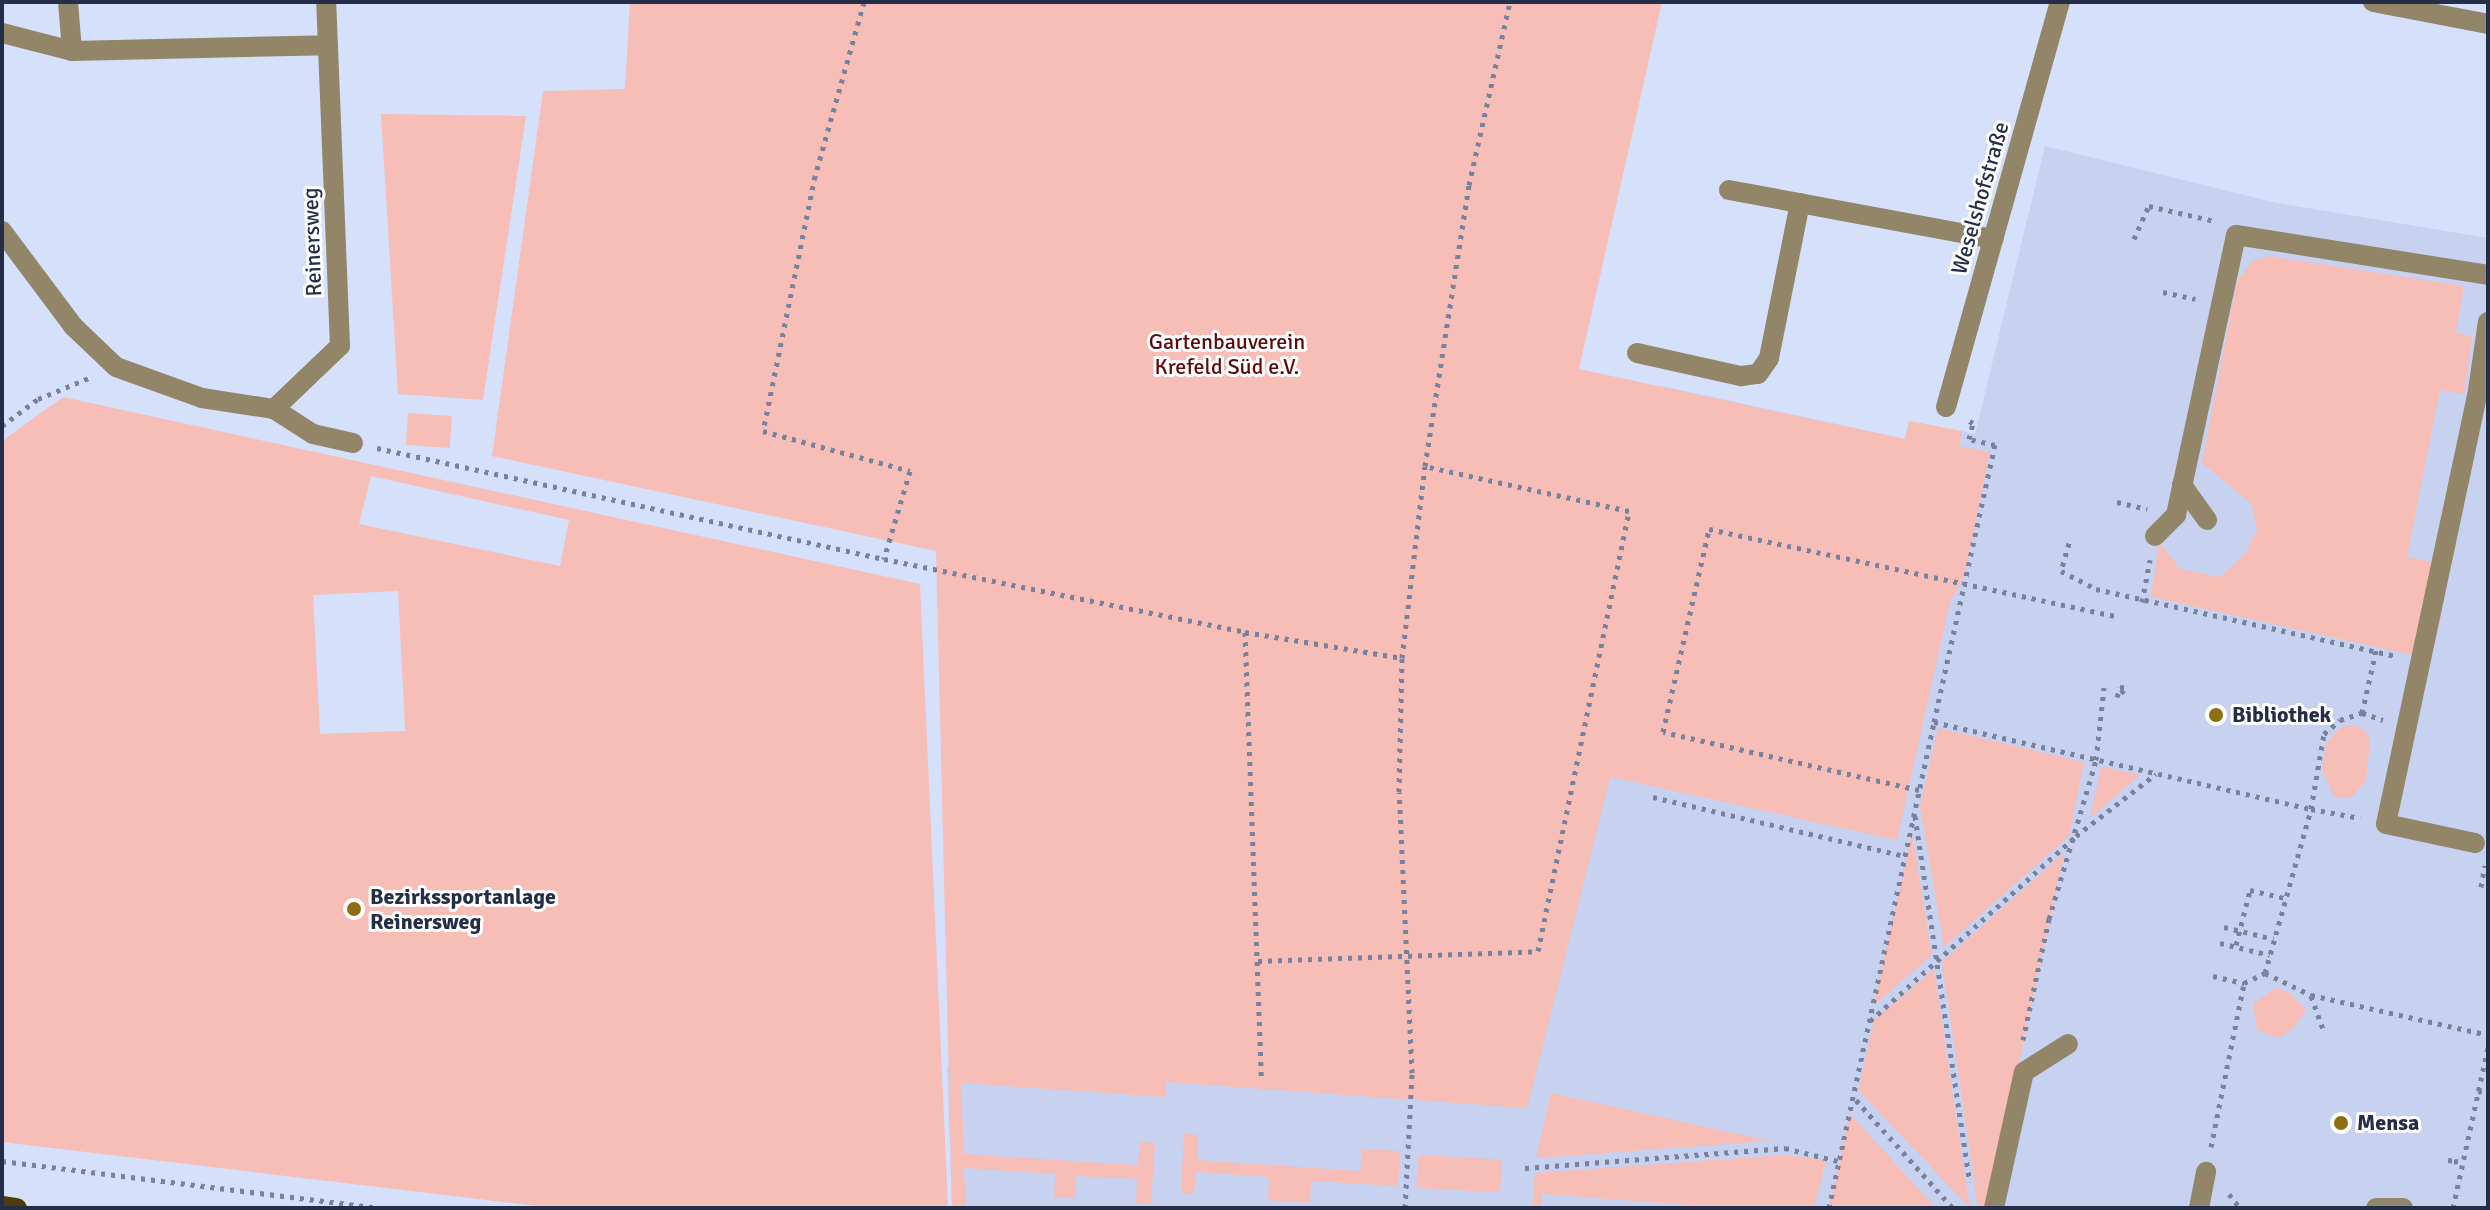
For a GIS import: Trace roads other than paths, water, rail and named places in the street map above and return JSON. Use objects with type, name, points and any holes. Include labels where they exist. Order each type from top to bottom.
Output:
[{"type":"main road","points":[[2,1206],[17,1208]]},
{"type":"street","points":[[68,2],[72,51]]},
{"type":"street","name":"Reinersweg","points":[[274,409],[340,346],[326,2]]},
{"type":"street","name":"Weselshofstraße","points":[[1946,407],[2060,2]]},
{"type":"street","points":[[2373,2],[2488,24]]},
{"type":"street","points":[[2,33],[72,51],[328,45]]},
{"type":"street","points":[[1729,190],[1994,239]]},
{"type":"street","points":[[1637,353],[1741,376],[1758,374],[1769,358],[1800,203]]},
{"type":"street","points":[[2,231],[73,326],[116,367],[202,398],[274,409],[313,434],[353,443]]},
{"type":"street","points":[[2155,536],[2176,515],[2236,235],[2488,275]]},
{"type":"street","points":[[2475,843],[2386,824],[2488,322]]},
{"type":"street","points":[[2182,485],[2207,520]]},
{"type":"street","points":[[1994,1208],[2024,1072],[2068,1044]]},
{"type":"street","points":[[2199,1208],[2206,1172]]},
{"type":"street","points":[[2376,1208],[2403,1208]]},
{"type":"place","name":"Bibliothek","points":[[2216,715]]},
{"type":"place","name":"Bezirkssportanlage Reinersweg","points":[[354,909]]},
{"type":"place","name":"Mensa","points":[[2341,1123]]},
{"type":"park label","name":"Gartenbauverein Krefeld Süd e.V.","points":[[1227,354]]}]
